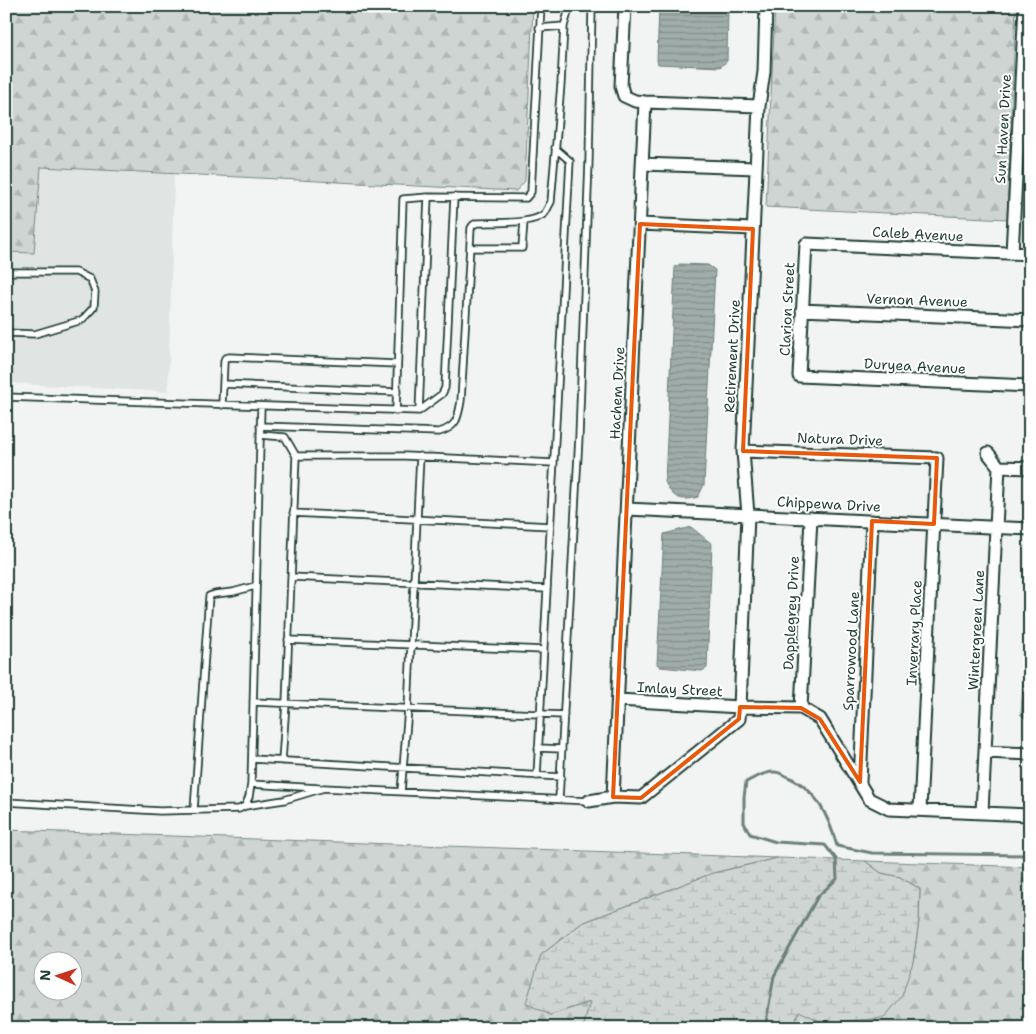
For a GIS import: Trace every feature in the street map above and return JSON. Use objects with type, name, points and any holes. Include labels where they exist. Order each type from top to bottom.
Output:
[{"type":"street","points":[[624,6],[622,91],[624,96],[645,102],[759,106]]},
{"type":"street","name":"Retirement Drive","points":[[740,707],[748,515],[743,451],[759,106],[764,72],[766,6]]},
{"type":"street","name":"Sun Haven Drive","points":[[1012,253],[1025,6]]},
{"type":"street","name":"Hachem Drive","points":[[613,797],[645,102]]},
{"type":"street","points":[[642,164],[756,168]]},
{"type":"street","points":[[640,224],[753,229]]},
{"type":"street","name":"Caleb Avenue","points":[[806,244],[1030,254]]},
{"type":"street","name":"Clarion Street","points":[[799,376],[806,244]]},
{"type":"street","name":"Vernon Avenue","points":[[802,310],[1030,320]]},
{"type":"street","name":"Duryea Avenue","points":[[799,376],[1030,386]]},
{"type":"street","name":"Natura Drive","points":[[743,451],[937,458]]},
{"type":"street","points":[[988,452],[998,467],[1030,468]]},
{"type":"street","name":"Inverrary Place","points":[[920,810],[937,458]]},
{"type":"street","name":"Wintergreen Lane","points":[[982,812],[998,467]]},
{"type":"street","name":"Chippewa Drive","points":[[626,510],[1030,528]]},
{"type":"street","name":"Dapplegrey Drive","points":[[801,708],[811,518]]},
{"type":"street","name":"Sparrowood Lane","points":[[860,782],[872,521]]},
{"type":"street","name":"Imlay Street","points":[[618,700],[740,707],[801,708]]},
{"type":"street","points":[[589,801],[613,797],[641,798],[739,719],[740,707]]},
{"type":"street","points":[[801,708],[820,719],[869,799],[889,810],[1030,815]]},
{"type":"street","points":[[985,752],[1030,754]]},
{"type":"lane","points":[[396,411],[402,199],[428,197],[526,198],[531,192],[541,6]]},
{"type":"lane","points":[[260,426],[439,432],[450,429],[458,417],[461,401],[471,228],[477,222],[524,221],[537,218],[545,213],[551,202],[564,26],[570,6]]},
{"type":"lane","points":[[560,799],[579,437],[589,161],[592,6]]},
{"type":"lane","points":[[539,28],[564,26]]},
{"type":"lane","points":[[537,776],[570,160],[555,148]]},
{"type":"lane","points":[[419,411],[428,197]]},
{"type":"lane","points":[[6,397],[419,411],[442,394],[445,388],[454,197]]},
{"type":"lane","points":[[470,248],[522,248],[524,221]]},
{"type":"lane","points":[[6,272],[76,272],[90,279],[95,292],[94,307],[82,320],[35,334],[6,333]]},
{"type":"lane","points":[[222,405],[224,362],[225,358],[229,357],[398,364]]},
{"type":"lane","points":[[224,384],[397,392]]},
{"type":"lane","points":[[245,806],[251,784],[252,759],[260,406]]},
{"type":"lane","points":[[260,435],[285,438],[296,456],[282,761]]},
{"type":"lane","points":[[296,456],[420,456],[554,463]]},
{"type":"lane","points":[[402,792],[420,456]]},
{"type":"lane","points":[[294,513],[550,526]]},
{"type":"lane","points":[[291,577],[547,589]]},
{"type":"lane","points":[[194,810],[210,596],[255,586]]},
{"type":"lane","points":[[288,640],[544,650]]},
{"type":"lane","points":[[253,702],[564,715]]},
{"type":"lane","points":[[538,748],[562,749]]},
{"type":"lane","points":[[252,759],[561,777]]},
{"type":"lane","points":[[251,784],[589,801]]},
{"type":"lane","points":[[6,802],[160,811],[238,809],[245,806],[284,800],[324,788]]},
{"type":"highlighted area","points":[[640,224],[753,229],[743,451],[937,458],[934,524],[872,521],[860,782],[820,719],[801,708],[740,707],[739,719],[641,798],[613,797]]},
{"type":"shaded area","points":[[659,6],[728,6],[727,61],[720,67],[658,64]]},
{"type":"shaded area","points":[[41,167],[174,173],[168,392],[6,383],[6,252],[34,253]]},
{"type":"shaded area","points":[[680,264],[708,265],[715,270],[704,485],[698,497],[686,499],[681,499],[674,495],[665,482],[675,267]]},
{"type":"shaded area","points":[[691,527],[712,544],[707,668],[702,671],[660,667],[657,664],[664,534]]},
{"type":"shaded area","points":[[1030,581],[1030,718],[1025,718],[1021,715]]},
{"type":"green space","points":[[6,6],[533,6],[525,181],[516,191],[41,167],[34,253],[6,252]]},
{"type":"green space","points":[[775,6],[1016,6],[1007,219],[766,207]]},
{"type":"green space","points":[[6,830],[778,858],[713,873],[582,923],[541,955],[550,1015],[591,1002],[583,1028],[10,1028],[6,1026]]},
{"type":"green space","points":[[778,858],[865,861],[881,873],[900,877],[920,889],[919,921],[913,962],[902,996],[884,1018],[836,1022],[820,1021],[799,1011],[793,1028],[583,1028],[590,1002],[550,1015],[526,1003],[541,955],[582,923],[713,873]]},
{"type":"green space","points":[[865,861],[1030,867],[1030,1028],[793,1028],[799,1011],[913,962],[919,921],[920,889],[900,877],[881,873]]},
{"type":"waterway","points":[[765,1028],[774,976],[818,896],[837,879],[836,859],[825,845],[776,842],[750,834],[744,823],[746,782],[760,775],[776,772],[806,788],[825,814],[837,846],[872,853],[1030,855]]}]
